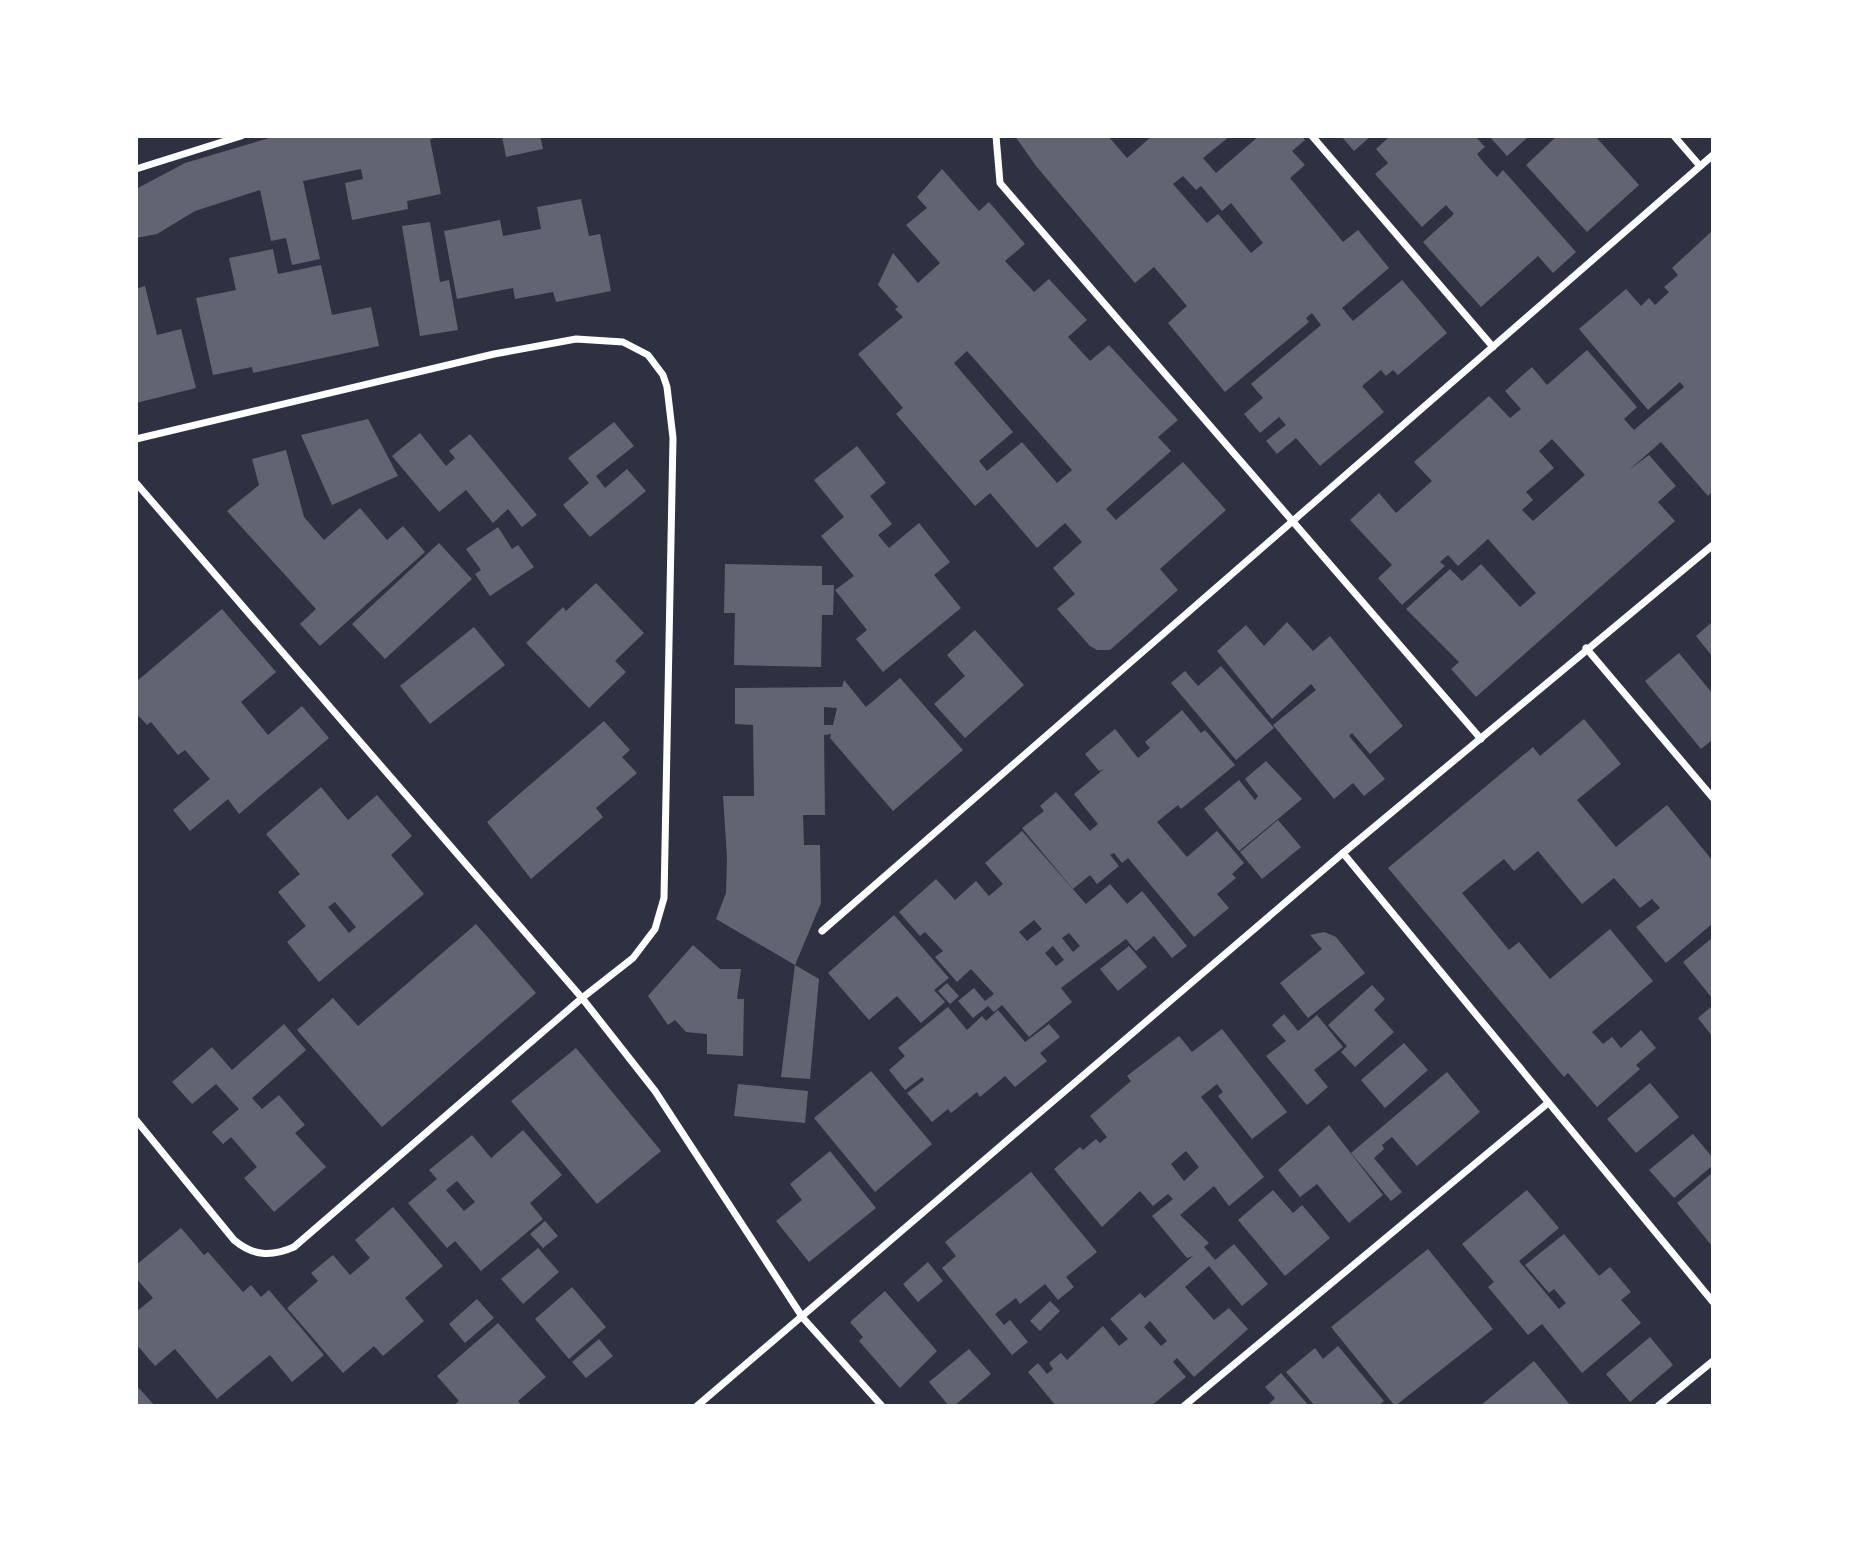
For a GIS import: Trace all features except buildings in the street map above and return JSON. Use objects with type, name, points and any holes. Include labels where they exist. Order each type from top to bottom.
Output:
[{"type":"street","points":[[136,169],[241,136]]},
{"type":"street","points":[[996,136],[1000,183],[1481,739]]},
{"type":"street","points":[[1312,136],[1493,347]]},
{"type":"street","points":[[1674,136],[1700,166]]},
{"type":"street","points":[[822,931],[1713,155]]},
{"type":"street","points":[[136,439],[495,354],[576,339],[623,342],[636,347],[657,365],[667,387],[673,438],[664,898],[646,943],[633,958],[582,998],[294,1247],[280,1253],[254,1252],[234,1240],[136,1120]]},
{"type":"street","points":[[136,483],[582,998],[655,1091],[803,1318],[882,1405]]},
{"type":"street","points":[[698,1405],[803,1318],[1343,853],[1713,545]]},
{"type":"street","points":[[1586,648],[1713,798]]},
{"type":"street","points":[[1343,853],[1713,1302]]},
{"type":"street","points":[[1184,1405],[1548,1103]]},
{"type":"street","points":[[1658,1405],[1713,1361]]}]
